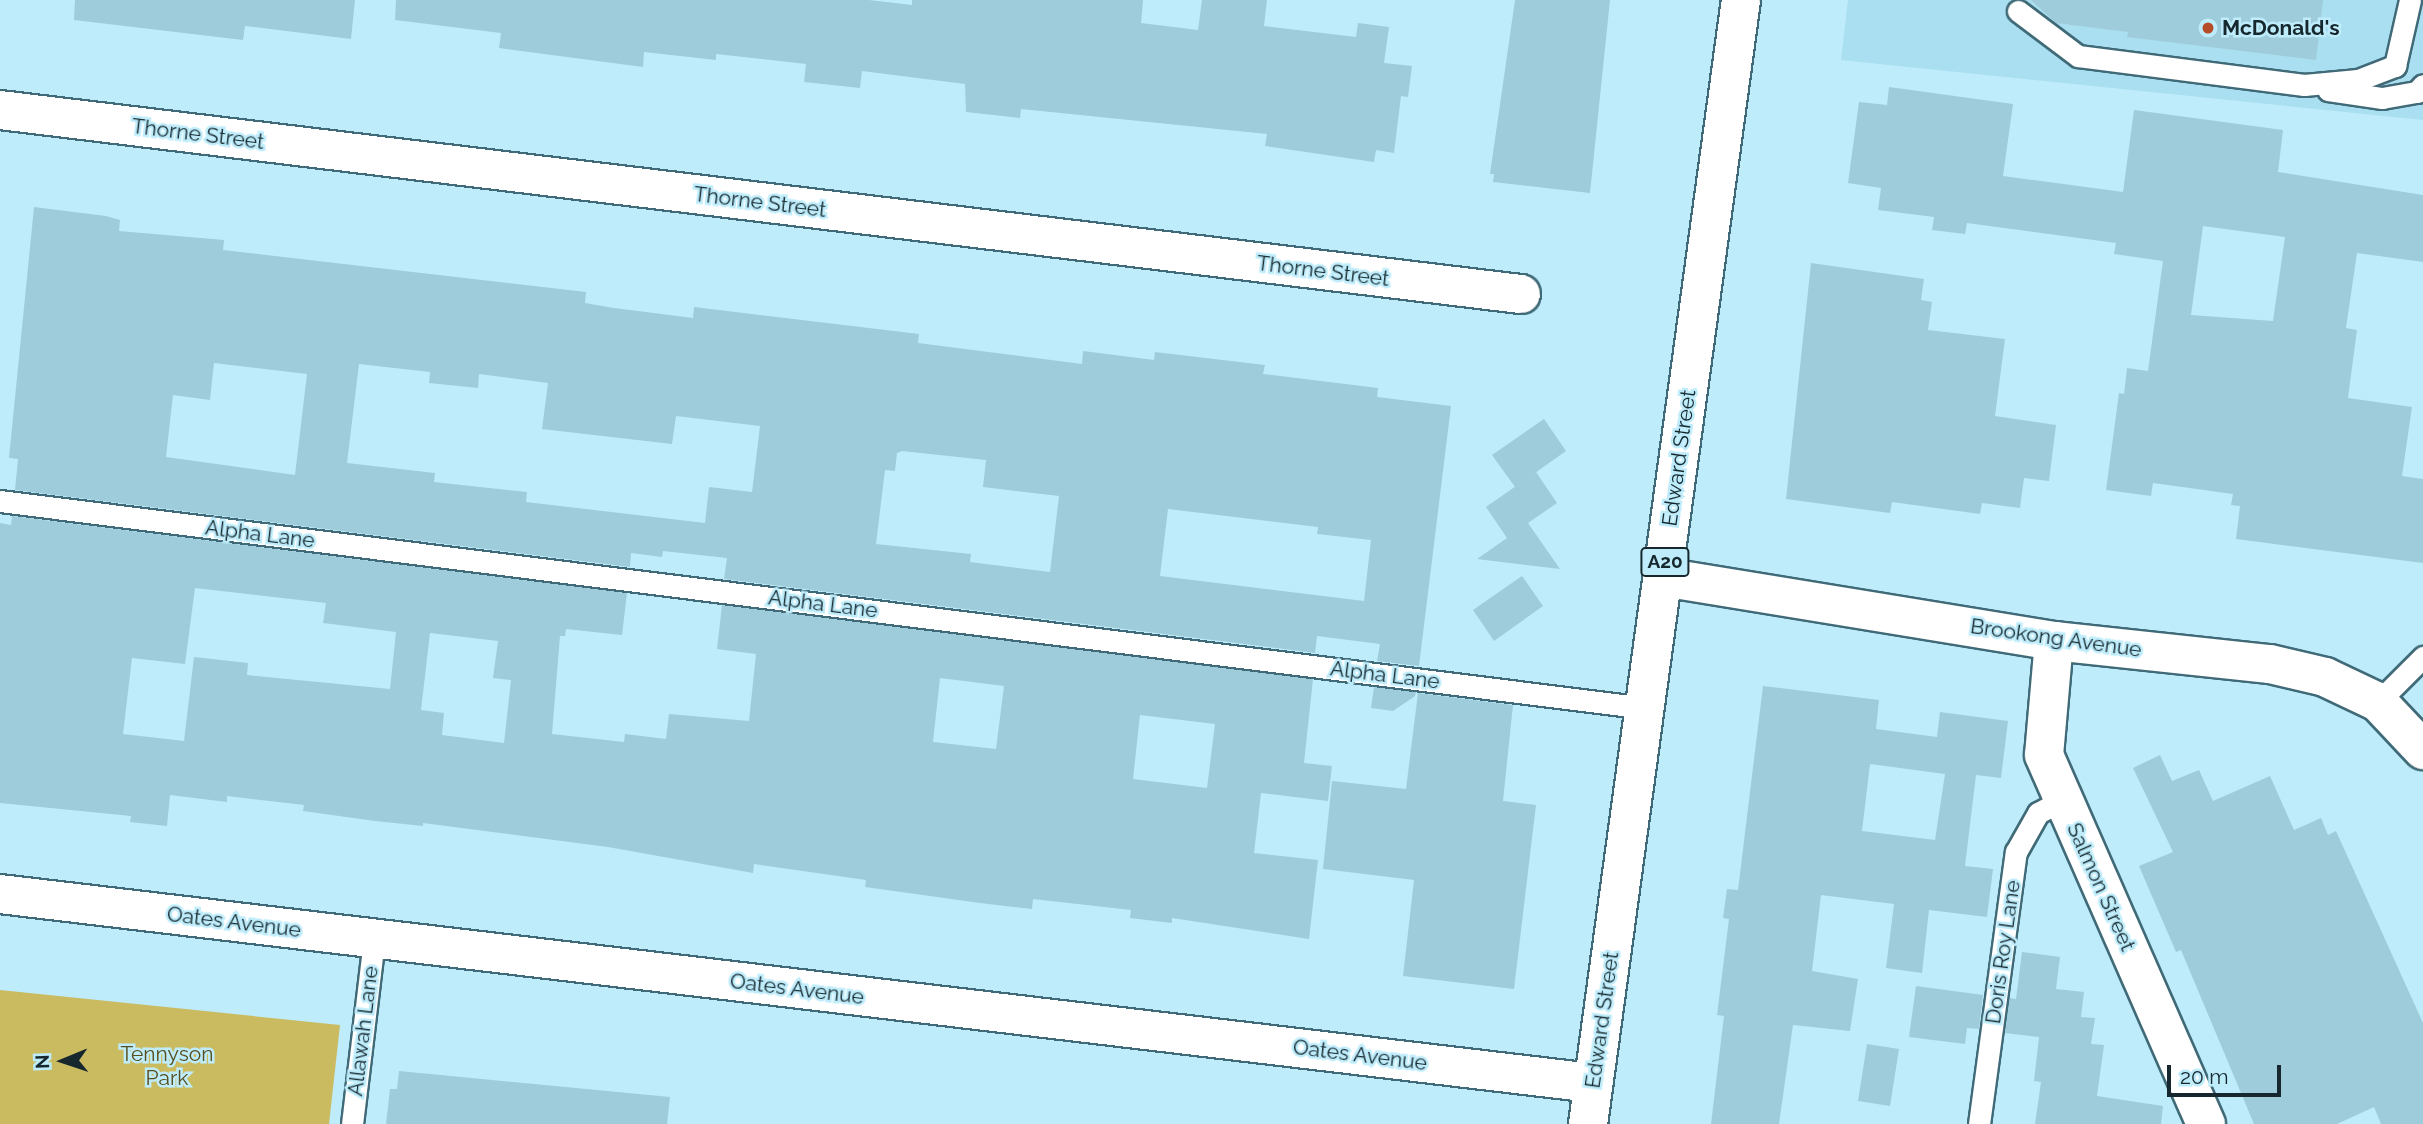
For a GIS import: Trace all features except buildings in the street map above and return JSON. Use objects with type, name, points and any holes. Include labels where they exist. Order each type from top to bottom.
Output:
[{"type":"main road","name":"Edward Street","points":[[1588,1124],[1741,0]]},
{"type":"main road","name":"Thorne Street","points":[[0,110],[1521,294]]},
{"type":"main road","name":"Brookong Avenue","points":[[1663,577],[2054,641],[2270,664],[2325,677],[2378,702],[2423,750]]},
{"type":"main road","name":"Salmon Street","points":[[2054,641],[2044,755],[2206,1124]]},
{"type":"main road","name":"Oates Avenue","points":[[0,894],[1593,1083]]},
{"type":"lane","points":[[2304,85],[2358,80],[2395,66],[2410,0]]},
{"type":"lane","points":[[2018,11],[2078,56],[2304,85],[2382,98],[2417,92],[2423,85]]},
{"type":"lane","name":"Alpha Lane","points":[[0,501],[1646,708]]},
{"type":"lane","points":[[2378,702],[2423,656]]},
{"type":"lane","name":"Doris Roy Lane","points":[[1979,1124],[2016,852],[2038,813],[2062,800]]},
{"type":"lane","name":"Allawah Lane","points":[[352,1124],[374,939]]},
{"type":"shaded area","points":[[1848,0],[2423,0],[2423,120],[1841,60]]},
{"type":"green space","name":"Tennyson Park","points":[[0,990],[340,1025],[329,1124],[0,1124]]},
{"type":"place","name":"McDonald's","points":[[2208,28]]}]
